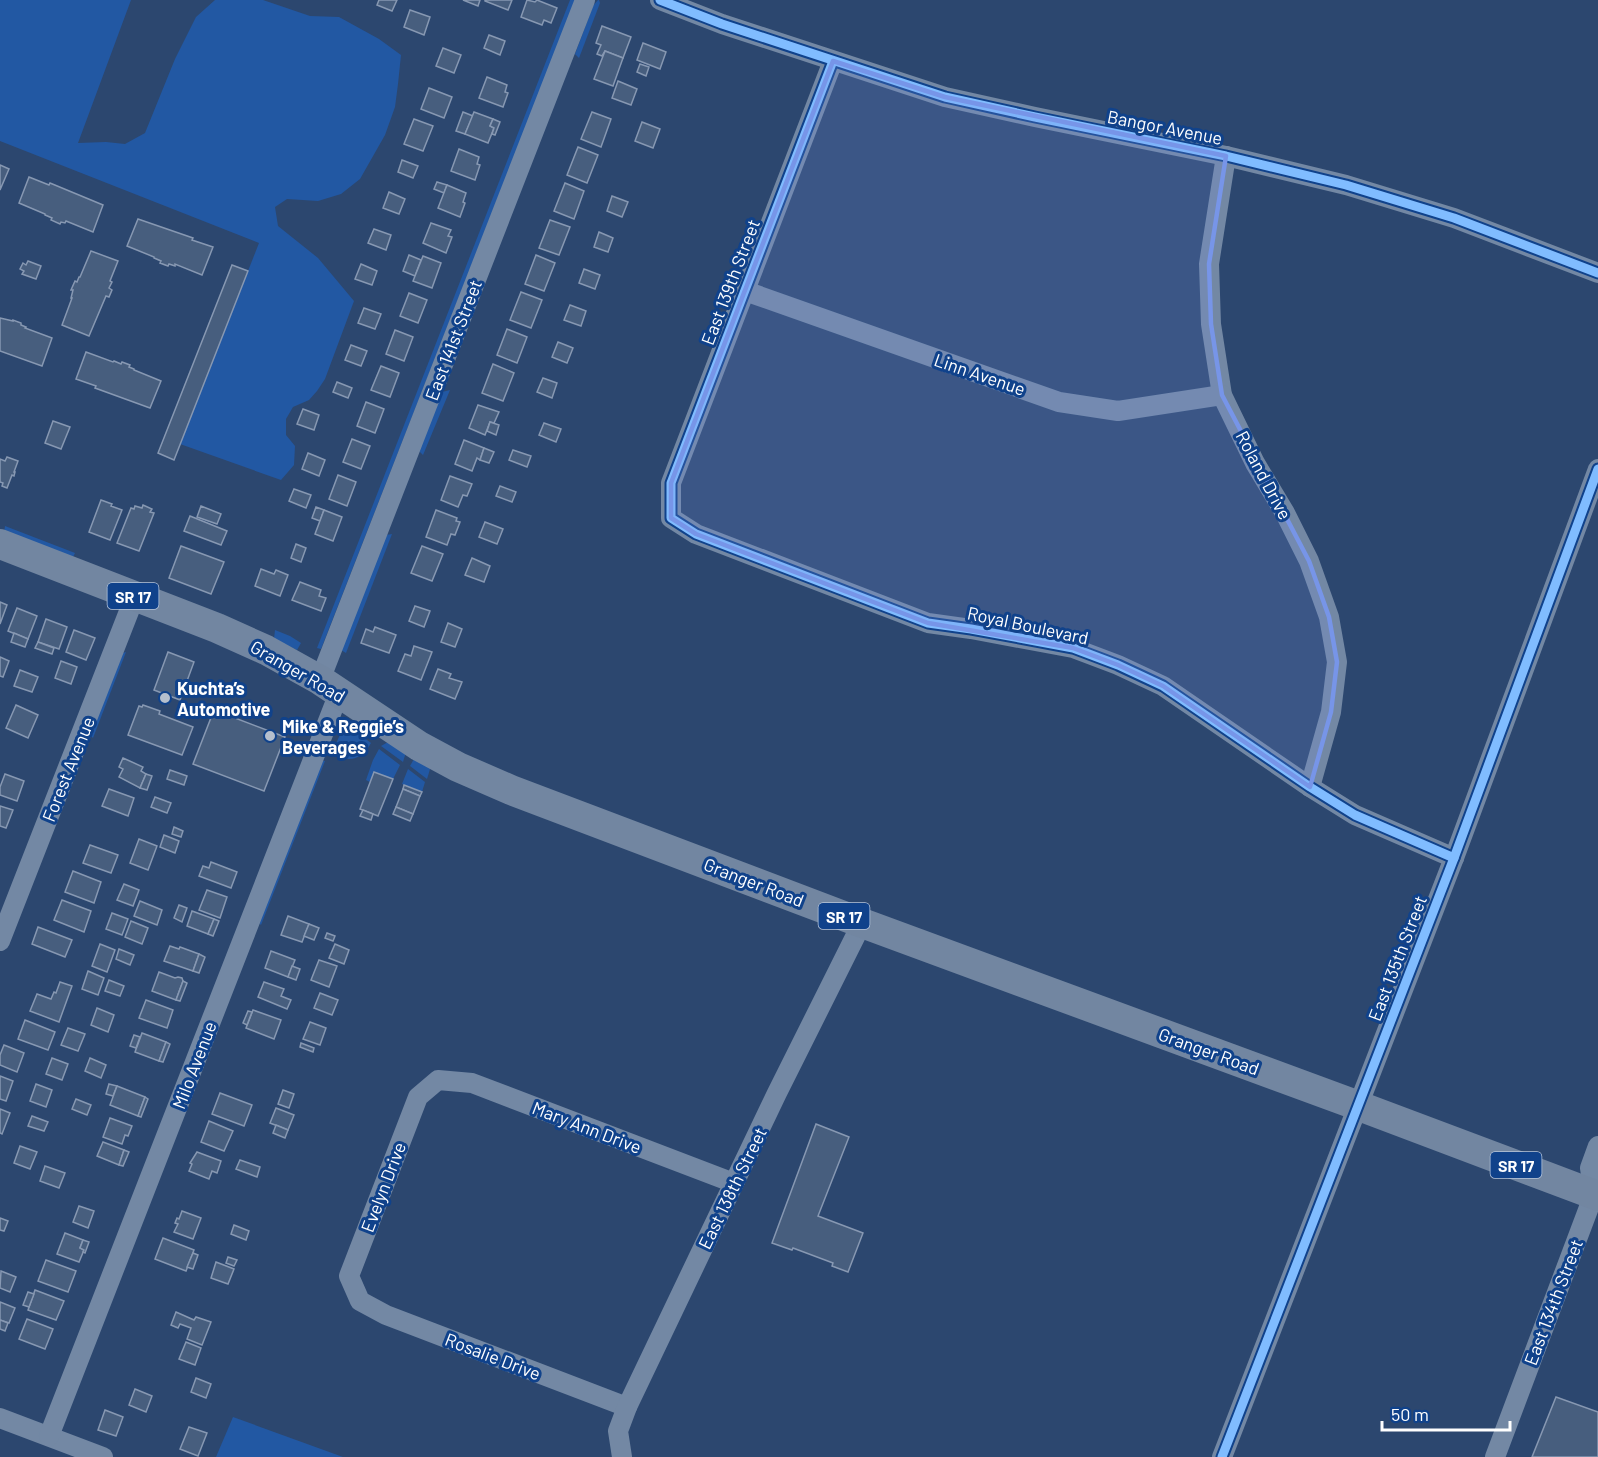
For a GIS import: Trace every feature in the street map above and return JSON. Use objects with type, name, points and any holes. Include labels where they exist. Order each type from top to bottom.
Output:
[{"type":"main road","name":"Granger Road","points":[[0,544],[224,631],[279,657],[330,687],[419,746],[511,790],[862,923],[1596,1195]]},
{"type":"street","name":"East 141st Street","points":[[330,687],[585,0]]},
{"type":"street","name":"Bangor Avenue","points":[[660,0],[722,24],[945,97],[1227,156],[1346,185],[1454,218],[1598,273]]},
{"type":"street","name":"East 139th Street","points":[[671,518],[671,483],[833,61]]},
{"type":"street","name":"Roland Drive","points":[[1227,156],[1209,264],[1211,324],[1222,395],[1255,463],[1285,513],[1309,561],[1329,617],[1336,662],[1331,712],[1310,787]]},
{"type":"street","name":"Linn Avenue","points":[[745,291],[1059,402],[1118,411],[1222,395]]},
{"type":"street","name":"East 135th Street","points":[[1222,1457],[1454,858],[1598,469]]},
{"type":"street","name":"Royal Boulevard","points":[[671,518],[696,534],[928,623],[1073,648],[1118,665],[1163,686],[1310,787],[1355,815],[1454,858]]},
{"type":"street","name":"Forest Avenue","points":[[0,941],[135,596]]},
{"type":"street","name":"Milo Avenue","points":[[49,1436],[330,687]]},
{"type":"street","name":"East 138th Street","points":[[622,1457],[618,1431],[627,1407],[862,923]]},
{"type":"street","name":"Mary Ann Drive","points":[[438,1080],[472,1083],[734,1183]]},
{"type":"street","name":"Evelyn Drive","points":[[360,1301],[349,1276],[417,1097],[438,1080]]},
{"type":"street","name":"East 134th Street","points":[[1495,1457],[1596,1195],[1590,1168],[1598,1146]]},
{"type":"street","name":"Rosalie Drive","points":[[360,1301],[386,1315],[627,1407]]},
{"type":"street","points":[[0,1418],[103,1457]]},
{"type":"highlighted area","points":[[833,61],[945,97],[1226,156],[1209,264],[1211,324],[1222,395],[1309,561],[1329,617],[1337,662],[1331,712],[1310,787],[1163,686],[1118,665],[1073,648],[928,623],[696,534],[671,518],[671,483]]},
{"type":"shaded area","points":[[0,0],[131,0],[78,143],[125,144],[145,133],[175,59],[196,17],[215,0],[263,0],[310,16],[339,17],[379,39],[401,55],[395,107],[385,135],[360,179],[341,194],[318,201],[287,199],[275,207],[278,226],[318,258],[354,301],[325,379],[309,400],[293,407],[286,419],[286,435],[295,446],[294,465],[281,480],[180,444],[259,243],[0,141]]},
{"type":"shaded area","points":[[570,0],[575,0],[323,644],[321,649],[317,648]]},
{"type":"shaded area","points":[[598,0],[600,3],[579,58],[575,54],[593,6]]},
{"type":"shaded area","points":[[450,390],[423,455],[419,451],[442,392]]},
{"type":"shaded area","points":[[5,526],[75,553],[72,559],[4,533]]},
{"type":"shaded area","points":[[392,534],[346,653],[341,650],[386,535]]},
{"type":"shaded area","points":[[275,630],[301,643],[297,650],[274,639]]},
{"type":"shaded area","points":[[126,652],[93,738],[90,735],[123,653]]},
{"type":"shaded area","points":[[344,726],[350,727],[371,743],[364,753],[355,758],[339,757],[332,752]]},
{"type":"shaded area","points":[[388,742],[406,752],[403,762],[381,746]]},
{"type":"shaded area","points":[[379,749],[400,765],[393,779],[374,772],[370,782],[366,780]]},
{"type":"shaded area","points":[[415,757],[431,766],[427,779],[410,766]]},
{"type":"shaded area","points":[[322,761],[325,761],[261,925],[259,923]]},
{"type":"shaded area","points":[[408,769],[425,782],[422,792],[402,784]]},
{"type":"shaded area","points":[[233,1417],[343,1457],[216,1457]]},
{"type":"building","points":[[379,0],[397,0],[392,11],[377,5]]},
{"type":"building","points":[[463,0],[480,0],[478,6]]},
{"type":"building","points":[[485,0],[512,0],[508,10]]},
{"type":"building","points":[[527,0],[535,2],[537,0],[557,8],[551,23],[544,20],[542,25],[521,17]]},
{"type":"building","points":[[410,10],[430,17],[424,35],[404,27]]},
{"type":"building","points":[[602,26],[631,37],[623,58],[605,51],[602,56],[597,54],[601,45],[596,43]]},
{"type":"building","points":[[489,35],[505,41],[500,55],[484,48]]},
{"type":"building","points":[[643,43],[666,52],[660,69],[637,60]]},
{"type":"building","points":[[443,48],[461,55],[454,73],[436,66]]},
{"type":"building","points":[[605,51],[623,58],[613,86],[594,79]]},
{"type":"building","points":[[640,64],[649,67],[646,76],[637,72]]},
{"type":"building","points":[[487,77],[507,85],[505,92],[508,93],[503,107],[479,98]]},
{"type":"building","points":[[618,81],[637,89],[631,105],[612,98]]},
{"type":"building","points":[[429,88],[452,97],[444,118],[421,109]]},
{"type":"building","points":[[463,112],[473,116],[465,134],[456,131]]},
{"type":"building","points":[[474,112],[493,119],[490,126],[494,128],[488,143],[465,134]]},
{"type":"building","points":[[592,112],[611,119],[601,147],[581,139]]},
{"type":"building","points":[[414,119],[433,126],[423,151],[404,144]]},
{"type":"building","points":[[493,119],[500,122],[495,135],[492,134],[494,128],[490,126]]},
{"type":"building","points":[[642,122],[660,129],[653,148],[635,141]]},
{"type":"building","points":[[578,147],[598,155],[587,183],[567,175]]},
{"type":"building","points":[[459,149],[479,157],[477,164],[480,165],[475,180],[451,171]]},
{"type":"building","points":[[402,160],[418,166],[413,178],[398,172]]},
{"type":"building","points":[[0,165],[9,169],[0,190]]},
{"type":"building","points":[[29,177],[49,185],[50,183],[103,205],[93,232],[66,221],[60,224],[45,214],[19,203]]},
{"type":"building","points":[[437,182],[447,185],[444,193],[434,189]]},
{"type":"building","points":[[565,183],[584,191],[574,219],[554,211]]},
{"type":"building","points":[[447,185],[466,193],[460,217],[438,208]]},
{"type":"building","points":[[389,192],[405,199],[399,214],[383,208]]},
{"type":"building","points":[[612,196],[628,202],[622,217],[607,211]]},
{"type":"building","points":[[138,219],[213,247],[202,275],[175,264],[175,266],[169,264],[168,266],[160,263],[161,261],[154,257],[127,246]]},
{"type":"building","points":[[550,220],[570,227],[559,255],[539,248]]},
{"type":"building","points":[[431,223],[451,230],[448,236],[452,237],[446,253],[423,243]]},
{"type":"building","points":[[374,229],[391,235],[386,250],[368,243]]},
{"type":"building","points":[[599,232],[613,238],[608,252],[594,247]]},
{"type":"building","points":[[91,251],[118,261],[110,281],[112,282],[109,288],[112,290],[109,297],[106,296],[89,336],[62,325],[72,298],[73,290],[71,290],[75,281],[77,282],[80,277]]},
{"type":"building","points":[[409,255],[421,260],[415,276],[403,271]]},
{"type":"building","points":[[536,255],[555,263],[544,291],[525,284]]},
{"type":"building","points":[[423,256],[441,263],[432,288],[413,281]]},
{"type":"building","points":[[28,261],[41,266],[36,279],[22,274],[24,271],[20,269],[23,263],[26,265]]},
{"type":"building","points":[[361,264],[377,271],[372,285],[355,279]]},
{"type":"building","points":[[232,265],[248,271],[174,460],[158,453]]},
{"type":"building","points":[[584,269],[600,275],[595,289],[579,283]]},
{"type":"building","points":[[521,292],[542,300],[531,328],[510,320]]},
{"type":"building","points":[[409,293],[427,300],[418,323],[400,316]]},
{"type":"building","points":[[570,305],[586,311],[581,326],[564,320]]},
{"type":"building","points":[[364,308],[381,314],[375,329],[358,323]]},
{"type":"building","points":[[0,318],[21,323],[25,328],[52,338],[42,366],[0,351]]},
{"type":"building","points":[[507,329],[527,337],[517,363],[497,355]]},
{"type":"building","points":[[395,330],[413,337],[404,361],[386,354]]},
{"type":"building","points":[[558,342],[573,348],[567,363],[552,357]]},
{"type":"building","points":[[351,345],[367,351],[361,366],[345,360]]},
{"type":"building","points":[[86,352],[113,362],[130,365],[129,367],[134,370],[161,381],[150,408],[76,379]]},
{"type":"building","points":[[493,364],[514,373],[503,401],[482,393]]},
{"type":"building","points":[[381,366],[399,373],[390,397],[371,390]]},
{"type":"building","points":[[543,378],[557,383],[552,398],[537,392]]},
{"type":"building","points":[[337,382],[352,388],[348,398],[333,392]]},
{"type":"building","points":[[366,402],[384,409],[375,433],[357,426]]},
{"type":"building","points":[[478,405],[499,412],[494,423],[490,422],[485,435],[469,428]]},
{"type":"building","points":[[303,409],[319,415],[314,430],[297,424]]},
{"type":"building","points":[[53,421],[70,427],[61,449],[45,443]]},
{"type":"building","points":[[490,422],[499,425],[496,435],[487,431]]},
{"type":"building","points":[[544,423],[561,429],[556,442],[539,435]]},
{"type":"building","points":[[352,439],[370,446],[361,469],[343,462]]},
{"type":"building","points":[[464,440],[484,448],[480,460],[477,458],[472,471],[455,464]]},
{"type":"building","points":[[484,448],[494,452],[489,463],[480,460]]},
{"type":"building","points":[[513,450],[531,456],[527,467],[509,460]]},
{"type":"building","points":[[308,453],[325,460],[319,476],[302,469]]},
{"type":"building","points":[[7,457],[18,461],[14,476],[12,475],[7,488],[0,482],[0,459],[5,461]]},
{"type":"building","points":[[338,475],[356,482],[347,506],[329,499]]},
{"type":"building","points":[[450,476],[472,484],[467,496],[463,495],[458,507],[441,500]]},
{"type":"building","points":[[500,486],[516,492],[512,502],[496,496]]},
{"type":"building","points":[[294,489],[311,495],[306,508],[289,501]]},
{"type":"building","points":[[101,500],[122,510],[110,540],[89,532]]},
{"type":"building","points":[[143,505],[152,509],[150,512],[154,513],[139,551],[117,543],[131,508],[134,509],[135,506],[142,508]]},
{"type":"building","points":[[201,506],[221,514],[217,524],[197,517]]},
{"type":"building","points":[[316,507],[324,510],[320,521],[312,518]]},
{"type":"building","points":[[324,510],[342,517],[333,541],[315,534]]},
{"type":"building","points":[[436,510],[457,518],[456,521],[460,522],[455,535],[451,534],[447,545],[426,537]]},
{"type":"building","points":[[190,516],[227,531],[221,545],[184,531]]},
{"type":"building","points":[[485,522],[503,529],[497,544],[479,537]]},
{"type":"building","points":[[296,544],[306,548],[301,562],[291,558]]},
{"type":"building","points":[[181,546],[224,562],[211,594],[169,578]]},
{"type":"building","points":[[422,546],[443,554],[432,581],[411,573]]},
{"type":"building","points":[[472,558],[490,566],[484,582],[465,575]]},
{"type":"building","points":[[261,569],[274,574],[276,570],[288,575],[280,596],[255,586]]},
{"type":"building","points":[[300,582],[321,590],[319,596],[326,598],[321,611],[292,600]]},
{"type":"building","points":[[0,602],[7,605],[0,624]]},
{"type":"building","points":[[415,606],[430,611],[424,627],[409,621]]},
{"type":"building","points":[[17,608],[37,616],[28,639],[8,631]]},
{"type":"building","points":[[46,619],[67,627],[59,649],[38,642]]},
{"type":"building","points":[[448,623],[462,629],[455,647],[441,642]]},
{"type":"building","points":[[375,627],[396,635],[389,653],[361,643],[366,629],[373,632]]},
{"type":"building","points":[[74,630],[95,638],[86,660],[66,652]]},
{"type":"building","points":[[14,633],[28,639],[25,647],[11,642]]},
{"type":"building","points":[[38,642],[54,648],[52,654],[35,648]]},
{"type":"building","points":[[414,646],[432,652],[421,680],[398,671],[405,654],[411,656]]},
{"type":"building","points":[[168,652],[194,662],[180,700],[154,690]]},
{"type":"building","points":[[0,657],[9,661],[3,677],[0,676]]},
{"type":"building","points":[[61,661],[77,667],[71,684],[55,678]]},
{"type":"building","points":[[438,669],[451,674],[449,678],[462,682],[455,699],[430,689]]},
{"type":"building","points":[[20,670],[38,677],[32,692],[14,686]]},
{"type":"building","points":[[16,705],[38,715],[28,738],[6,728]]},
{"type":"building","points":[[143,705],[193,727],[182,755],[128,735],[139,706]]},
{"type":"building","points":[[214,710],[285,737],[264,791],[193,764]]},
{"type":"building","points":[[123,758],[143,767],[141,771],[146,774],[140,788],[119,777],[123,769],[119,767]]},
{"type":"building","points":[[170,770],[187,776],[184,785],[167,779]]},
{"type":"building","points":[[374,772],[393,779],[378,816],[360,809]]},
{"type":"building","points":[[5,774],[24,781],[17,801],[0,795],[0,787]]},
{"type":"building","points":[[146,774],[152,776],[147,790],[140,788]]},
{"type":"building","points":[[404,785],[422,792],[420,796],[403,789]]},
{"type":"building","points":[[109,789],[134,798],[128,816],[102,806]]},
{"type":"building","points":[[403,789],[420,796],[413,814],[396,807]]},
{"type":"building","points":[[155,797],[171,803],[167,813],[151,807]]},
{"type":"building","points":[[0,806],[13,810],[6,828],[0,826]]},
{"type":"building","points":[[396,807],[413,814],[410,821],[393,814]]},
{"type":"building","points":[[363,810],[373,814],[371,820],[360,816]]},
{"type":"building","points":[[174,827],[183,831],[181,837],[172,834]]},
{"type":"building","points":[[164,835],[179,841],[175,853],[160,847]]},
{"type":"building","points":[[139,839],[157,846],[148,870],[130,863]]},
{"type":"building","points":[[90,845],[118,855],[111,873],[83,863]]},
{"type":"building","points":[[211,862],[237,872],[231,888],[199,876],[203,866],[209,868]]},
{"type":"building","points":[[73,871],[101,882],[94,903],[65,892]]},
{"type":"building","points":[[124,884],[139,890],[133,906],[117,900]]},
{"type":"building","points":[[207,890],[227,897],[220,918],[199,910]]},
{"type":"building","points":[[62,900],[91,911],[84,932],[54,920]]},
{"type":"building","points":[[140,901],[162,910],[157,925],[134,916]]},
{"type":"building","points":[[179,905],[187,908],[182,922],[174,918]]},
{"type":"building","points":[[192,911],[214,919],[208,934],[187,926]]},
{"type":"building","points":[[112,913],[128,919],[122,935],[106,929]]},
{"type":"building","points":[[288,916],[309,924],[302,942],[281,935]]},
{"type":"building","points":[[214,919],[219,921],[213,936],[208,934]]},
{"type":"building","points":[[131,921],[148,928],[142,944],[125,937]]},
{"type":"building","points":[[309,924],[319,928],[314,940],[304,936]]},
{"type":"building","points":[[38,927],[72,940],[65,957],[32,944]]},
{"type":"building","points":[[327,933],[335,936],[333,941],[325,938]]},
{"type":"building","points":[[100,944],[115,950],[107,972],[92,966]]},
{"type":"building","points":[[335,944],[349,950],[344,964],[329,958]]},
{"type":"building","points":[[170,946],[199,954],[193,971],[164,961]]},
{"type":"building","points":[[119,949],[134,955],[130,965],[116,959]]},
{"type":"building","points":[[271,951],[295,960],[288,977],[265,968]]},
{"type":"building","points":[[199,954],[205,957],[199,973],[193,971]]},
{"type":"building","points":[[319,960],[337,966],[329,987],[311,980]]},
{"type":"building","points":[[292,966],[300,969],[296,980],[288,977]]},
{"type":"building","points":[[88,971],[104,978],[98,995],[82,989]]},
{"type":"building","points":[[159,972],[182,978],[176,1000],[152,991]]},
{"type":"building","points":[[109,980],[124,986],[120,996],[105,991]]},
{"type":"building","points":[[183,981],[187,983],[180,1001],[176,1000]]},
{"type":"building","points":[[60,982],[72,986],[59,1022],[30,1011],[37,994],[51,999]]},
{"type":"building","points":[[264,982],[284,989],[281,996],[291,1000],[287,1009],[258,997]]},
{"type":"building","points":[[320,993],[338,1000],[332,1015],[314,1008]]},
{"type":"building","points":[[146,1000],[173,1010],[167,1028],[139,1018]]},
{"type":"building","points":[[97,1008],[114,1015],[108,1032],[91,1025]]},
{"type":"building","points":[[253,1010],[281,1020],[274,1039],[246,1028]]},
{"type":"building","points":[[248,1011],[252,1012],[247,1025],[243,1023]]},
{"type":"building","points":[[25,1020],[55,1032],[48,1050],[18,1039]]},
{"type":"building","points":[[310,1022],[326,1028],[320,1045],[303,1039]]},
{"type":"building","points":[[68,1028],[85,1034],[78,1051],[61,1045]]},
{"type":"building","points":[[142,1033],[166,1042],[159,1061],[135,1052]]},
{"type":"building","points":[[134,1035],[140,1037],[136,1048],[130,1046]]},
{"type":"building","points":[[166,1042],[170,1044],[163,1062],[159,1061]]},
{"type":"building","points":[[301,1043],[314,1048],[313,1052],[300,1047]]},
{"type":"building","points":[[4,1045],[24,1053],[17,1072],[0,1065],[0,1055]]},
{"type":"building","points":[[52,1058],[68,1064],[62,1080],[46,1074]]},
{"type":"building","points":[[90,1058],[106,1065],[101,1078],[85,1071]]},
{"type":"building","points":[[0,1076],[13,1081],[6,1101],[0,1099]]},
{"type":"building","points":[[36,1084],[52,1090],[46,1107],[30,1101]]},
{"type":"building","points":[[109,1084],[117,1086],[113,1096],[106,1094]]},
{"type":"building","points":[[117,1086],[145,1097],[138,1116],[110,1105]]},
{"type":"building","points":[[283,1090],[294,1094],[289,1108],[278,1104]]},
{"type":"building","points":[[220,1093],[252,1105],[244,1126],[212,1114]]},
{"type":"building","points":[[145,1097],[148,1099],[141,1117],[138,1116]]},
{"type":"building","points":[[76,1099],[91,1105],[87,1115],[72,1109]]},
{"type":"building","points":[[276,1108],[294,1115],[288,1130],[270,1123]]},
{"type":"building","points":[[0,1109],[10,1113],[2,1134],[0,1133]]},
{"type":"building","points":[[32,1116],[48,1122],[44,1131],[28,1126]]},
{"type":"building","points":[[110,1118],[132,1126],[122,1144],[103,1137]]},
{"type":"building","points":[[209,1121],[233,1131],[224,1151],[201,1142]]},
{"type":"building","points":[[816,1124],[849,1137],[818,1216],[863,1233],[848,1272],[832,1266],[833,1263],[772,1243]]},
{"type":"building","points":[[276,1125],[288,1130],[285,1138],[273,1133]]},
{"type":"building","points":[[103,1142],[124,1150],[119,1165],[97,1156]]},
{"type":"building","points":[[20,1146],[37,1152],[30,1169],[14,1163]]},
{"type":"building","points":[[124,1150],[129,1152],[123,1166],[119,1165]]},
{"type":"building","points":[[197,1152],[221,1161],[217,1173],[212,1171],[209,1179],[189,1171],[192,1164],[190,1163]]},
{"type":"building","points":[[240,1160],[260,1167],[257,1177],[236,1169]]},
{"type":"building","points":[[45,1166],[65,1173],[59,1188],[40,1181]]},
{"type":"building","points":[[79,1206],[94,1211],[88,1228],[73,1222]]},
{"type":"building","points":[[182,1211],[201,1218],[193,1239],[174,1232],[178,1224],[175,1223]]},
{"type":"building","points":[[0,1218],[8,1221],[4,1231],[0,1230]]},
{"type":"building","points":[[234,1225],[249,1231],[246,1240],[231,1234]]},
{"type":"building","points":[[65,1233],[83,1240],[80,1248],[84,1250],[79,1262],[57,1254]]},
{"type":"building","points":[[163,1238],[194,1250],[186,1271],[155,1259]]},
{"type":"building","points":[[83,1240],[89,1242],[85,1253],[80,1248]]},
{"type":"building","points":[[193,1253],[198,1255],[193,1269],[187,1267]]},
{"type":"building","points":[[228,1257],[237,1260],[234,1266],[226,1263]]},
{"type":"building","points":[[46,1260],[76,1271],[68,1292],[38,1281]]},
{"type":"building","points":[[216,1262],[234,1269],[228,1284],[211,1278]]},
{"type":"building","points":[[1,1271],[16,1277],[10,1292],[0,1288]]},
{"type":"building","points":[[35,1290],[64,1301],[56,1320],[28,1310]]},
{"type":"building","points":[[28,1292],[34,1294],[29,1307],[23,1305]]},
{"type":"building","points":[[0,1302],[15,1308],[9,1323],[0,1320]]},
{"type":"building","points":[[176,1312],[194,1320],[196,1317],[211,1322],[202,1345],[187,1339],[191,1328],[180,1324],[178,1328],[171,1325]]},
{"type":"building","points":[[27,1319],[53,1329],[45,1349],[19,1339]]},
{"type":"building","points":[[0,1320],[8,1323],[5,1331],[0,1329]]},
{"type":"building","points":[[186,1342],[201,1348],[195,1365],[179,1359]]},
{"type":"building","points":[[196,1378],[211,1384],[206,1398],[191,1392]]},
{"type":"building","points":[[135,1389],[152,1396],[146,1412],[129,1405]]},
{"type":"building","points":[[1556,1397],[1598,1412],[1598,1457],[1532,1457]]},
{"type":"building","points":[[105,1410],[123,1417],[116,1436],[98,1430]]},
{"type":"building","points":[[189,1427],[207,1433],[198,1456],[180,1449]]},
{"type":"cycle path","points":[[660,0],[722,24],[945,97],[1226,156],[1346,185],[1454,218],[1598,273]]},
{"type":"cycle path","points":[[833,61],[671,483],[671,518],[696,534],[928,623],[1073,648],[1118,665],[1163,686],[1310,787],[1355,815],[1454,858]]},
{"type":"cycle path","points":[[1222,1457],[1454,858],[1598,469]]},
{"type":"place","name":"Kuchta’s Automotive","points":[[165,698]]},
{"type":"place","name":"Mike & Reggie’s Beverages","points":[[270,736]]}]
